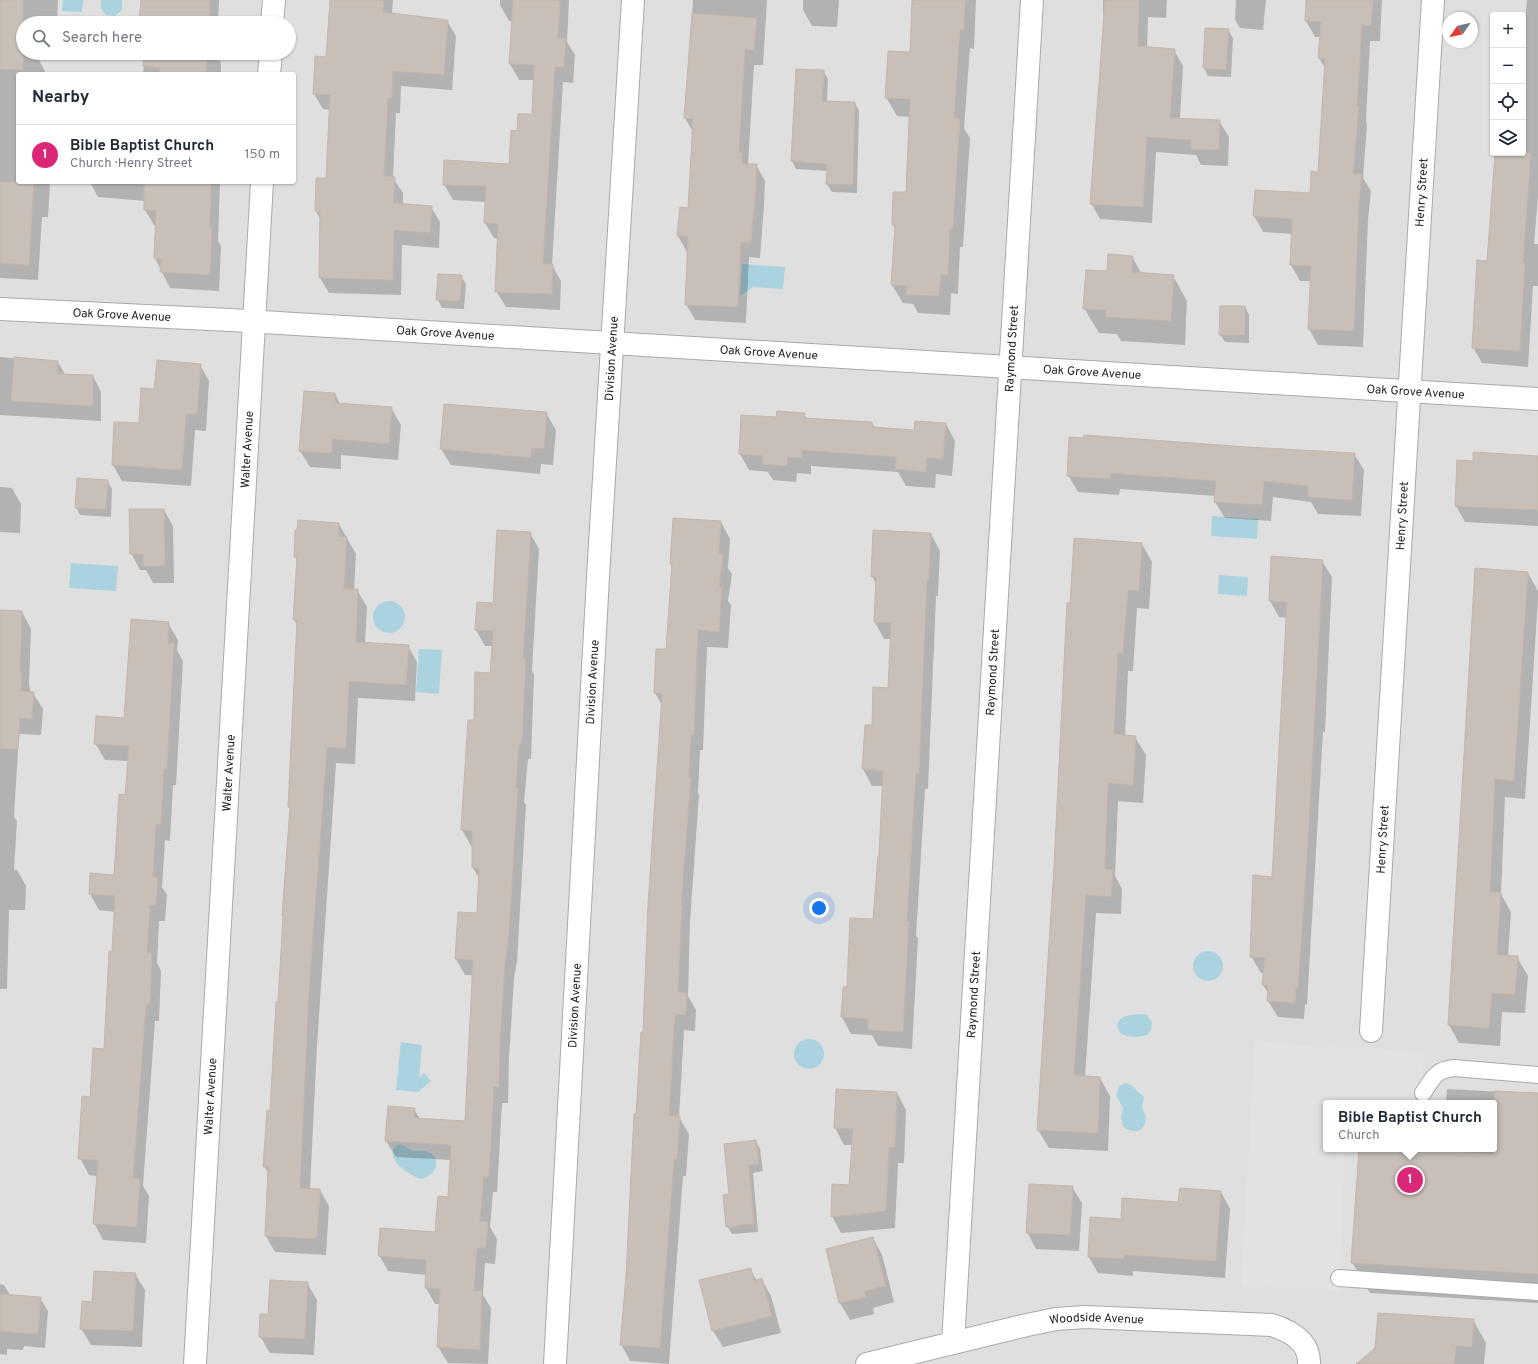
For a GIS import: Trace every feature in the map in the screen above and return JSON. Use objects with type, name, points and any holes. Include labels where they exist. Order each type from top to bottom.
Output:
[{"type":"street","points":[[273,16],[274,0]]},
{"type":"street","name":"Division Avenue","points":[[555,1364],[611,343],[633,0]]},
{"type":"street","name":"Raymond Street","points":[[953,1343],[1032,0]]},
{"type":"street","name":"Henry Street","points":[[1371,1031],[1433,0]]},
{"type":"street","points":[[269,72],[270,60]]},
{"type":"street","name":"Walter Avenue","points":[[195,1364],[262,184]]},
{"type":"street","name":"Oak Grove Avenue","points":[[0,309],[253,322],[1538,399]]},
{"type":"street","name":"Woodside Avenue","points":[[867,1364],[1027,1325],[1056,1319],[1085,1317],[1272,1325],[1289,1331],[1300,1339],[1305,1347],[1309,1364]]},
{"type":"lane","points":[[1423,1093],[1434,1076],[1442,1070],[1454,1068],[1538,1075]]},
{"type":"lane","points":[[1339,1278],[1538,1292]]},
{"type":"shaded area","points":[[0,0],[1538,0],[1538,1364],[0,1364]]},
{"type":"shaded area","points":[[1255,1042],[1424,1053],[1422,1100],[1323,1100],[1323,1152],[1345,1152],[1339,1291],[1241,1286]]},
{"type":"water","points":[[63,0],[83,0],[82,12],[62,11]]},
{"type":"water","points":[[101,0],[122,0],[122,10],[115,16],[106,15],[101,9]]},
{"type":"water","points":[[742,264],[785,267],[783,289],[753,287],[740,296]]},
{"type":"water","points":[[1212,516],[1258,519],[1257,539],[1211,536]]},
{"type":"water","points":[[71,563],[118,566],[116,591],[69,588]]},
{"type":"water","points":[[1219,575],[1248,577],[1247,596],[1218,594]]},
{"type":"water","points":[[386,601],[392,601],[402,608],[405,617],[404,623],[398,630],[392,633],[386,633],[376,626],[373,620],[373,614],[380,604]]},
{"type":"water","points":[[419,649],[442,650],[439,694],[416,692]]},
{"type":"water","points":[[1208,951],[1219,955],[1223,966],[1219,977],[1208,981],[1197,977],[1193,966],[1197,955]]},
{"type":"water","points":[[1131,1015],[1147,1015],[1152,1022],[1151,1030],[1147,1035],[1129,1037],[1125,1036],[1119,1031],[1117,1027],[1118,1022],[1121,1019]]},
{"type":"water","points":[[809,1039],[820,1043],[824,1054],[820,1065],[809,1069],[798,1065],[794,1054],[798,1043]]},
{"type":"water","points":[[401,1042],[422,1045],[419,1077],[424,1073],[431,1081],[418,1092],[396,1090]]},
{"type":"water","points":[[1126,1083],[1131,1085],[1144,1097],[1142,1108],[1146,1120],[1145,1125],[1138,1131],[1128,1130],[1123,1126],[1121,1117],[1123,1108],[1116,1095],[1119,1086]]},
{"type":"water","points":[[397,1145],[403,1145],[413,1151],[425,1151],[430,1153],[436,1161],[433,1173],[420,1179],[404,1170],[395,1161],[393,1156],[393,1150]]},
{"type":"building","points":[[0,0],[23,0],[23,16],[16,16],[16,60],[23,60],[23,70],[0,69]]},
{"type":"building","points":[[141,0],[210,0],[209,16],[140,16]]},
{"type":"building","points":[[330,0],[384,0],[383,12],[448,20],[444,75],[393,71],[392,98],[388,98],[384,176],[395,177],[393,203],[432,206],[430,233],[394,230],[393,280],[319,278],[320,212],[315,211],[316,178],[326,178],[330,95],[313,94],[315,56],[326,57]]},
{"type":"building","points":[[513,0],[560,0],[558,38],[566,38],[564,67],[555,67],[543,264],[553,264],[552,294],[495,292],[498,224],[484,223],[486,186],[443,185],[444,160],[509,164],[511,130],[517,131],[518,114],[532,114],[534,65],[509,64]]},
{"type":"building","points":[[912,0],[965,0],[964,30],[960,30],[954,118],[960,119],[953,229],[950,229],[948,275],[941,275],[939,296],[906,295],[907,286],[891,285],[895,225],[892,225],[893,192],[906,192],[910,99],[885,98],[888,51],[910,52]]},
{"type":"building","points":[[1105,0],[1139,0],[1138,46],[1175,49],[1170,118],[1220,120],[1219,150],[1191,149],[1191,140],[1147,137],[1143,207],[1090,204]]},
{"type":"building","points":[[1306,0],[1373,0],[1371,26],[1362,25],[1357,107],[1359,107],[1353,174],[1362,174],[1359,203],[1354,331],[1308,329],[1311,266],[1290,265],[1292,219],[1253,216],[1255,190],[1310,193],[1311,171],[1318,172],[1325,59],[1318,58],[1321,22],[1305,21]]},
{"type":"building","points":[[692,13],[757,18],[754,50],[745,49],[739,152],[742,153],[742,164],[757,164],[756,189],[751,242],[741,242],[738,307],[685,305],[688,237],[677,236],[680,207],[688,208],[693,119],[684,118]]},
{"type":"building","points":[[1205,28],[1229,29],[1226,70],[1203,68]]},
{"type":"building","points":[[143,60],[207,60],[206,72],[159,72],[160,68],[143,66]]},
{"type":"building","points":[[796,69],[824,70],[822,101],[855,102],[853,185],[826,184],[827,164],[791,161]]},
{"type":"building","points":[[1526,153],[1531,153],[1523,263],[1525,263],[1520,351],[1472,348],[1477,260],[1487,261],[1495,156],[1526,156]]},
{"type":"building","points":[[0,182],[34,184],[29,265],[0,263]]},
{"type":"building","points":[[144,184],[211,184],[210,229],[212,229],[210,275],[160,272],[161,259],[154,258],[156,210],[144,210]]},
{"type":"building","points":[[1108,254],[1133,256],[1132,272],[1174,275],[1171,321],[1106,317],[1106,310],[1083,309],[1086,270],[1107,271]]},
{"type":"building","points":[[438,274],[462,275],[460,301],[436,300]]},
{"type":"building","points":[[1220,306],[1245,306],[1245,335],[1219,335]]},
{"type":"building","points":[[14,357],[58,361],[57,374],[93,375],[93,406],[11,401]]},
{"type":"building","points":[[157,360],[201,364],[197,414],[186,414],[182,470],[112,465],[114,422],[139,423],[141,388],[154,389]]},
{"type":"building","points":[[304,391],[335,393],[335,403],[392,407],[389,444],[332,439],[332,453],[299,451]]},
{"type":"building","points":[[444,404],[547,412],[544,449],[532,448],[531,458],[440,449]]},
{"type":"building","points":[[777,411],[805,413],[804,418],[872,422],[872,427],[914,430],[915,421],[946,423],[943,459],[927,458],[926,472],[895,469],[896,457],[802,450],[802,458],[788,457],[787,466],[762,464],[763,456],[739,454],[741,415],[776,417]]},
{"type":"building","points":[[1084,435],[1355,453],[1352,500],[1308,497],[1308,486],[1264,481],[1262,505],[1214,502],[1216,481],[1111,473],[1110,479],[1067,476],[1069,437],[1084,438]]},
{"type":"building","points":[[1473,452],[1538,456],[1538,510],[1455,506],[1457,460],[1473,461]]},
{"type":"building","points":[[77,478],[108,480],[106,509],[75,508]]},
{"type":"building","points":[[129,509],[164,509],[165,566],[143,566],[143,554],[130,554]]},
{"type":"building","points":[[673,518],[721,521],[719,553],[723,556],[719,587],[722,587],[719,632],[698,630],[694,734],[691,734],[689,777],[691,777],[681,906],[678,992],[687,993],[686,1015],[675,1014],[669,1116],[680,1116],[677,1159],[674,1160],[660,1348],[620,1345],[626,1276],[634,1114],[636,1114],[641,1032],[643,1032],[648,905],[662,694],[654,693],[656,649],[666,649],[672,564],[670,564]]},
{"type":"building","points":[[298,520],[339,523],[339,536],[347,537],[344,589],[358,589],[356,642],[409,645],[406,685],[349,681],[346,748],[327,747],[309,990],[300,1188],[320,1189],[317,1239],[265,1236],[268,1167],[263,1167],[267,1110],[270,1111],[290,807],[288,807],[297,620],[293,620],[297,557],[294,557],[295,530],[297,530]]},
{"type":"building","points":[[497,530],[531,532],[523,658],[526,658],[522,744],[519,744],[516,788],[518,788],[508,945],[505,962],[500,1041],[499,1087],[494,1087],[489,1177],[484,1176],[480,1221],[488,1222],[486,1248],[477,1248],[474,1291],[482,1291],[480,1350],[437,1347],[440,1289],[425,1288],[426,1260],[378,1256],[380,1228],[435,1232],[438,1196],[448,1197],[451,1145],[385,1141],[388,1106],[415,1108],[414,1118],[465,1121],[473,960],[455,959],[458,912],[477,913],[479,868],[472,868],[472,831],[461,830],[468,720],[474,720],[475,672],[490,673],[493,631],[475,630],[477,602],[493,603]]},
{"type":"building","points":[[873,530],[931,533],[929,580],[927,580],[919,773],[916,773],[907,921],[909,921],[903,1032],[868,1030],[868,1019],[841,1017],[843,987],[847,987],[850,918],[873,919],[879,856],[883,771],[862,769],[865,725],[872,725],[873,687],[888,688],[891,623],[874,622],[876,577],[871,577]]},
{"type":"building","points":[[1074,538],[1142,543],[1139,591],[1128,590],[1123,653],[1118,653],[1114,734],[1136,736],[1133,785],[1108,783],[1105,869],[1113,870],[1111,897],[1086,895],[1074,1075],[1100,1077],[1098,1133],[1037,1130],[1054,866],[1067,603],[1070,603]]},
{"type":"building","points":[[1271,556],[1323,560],[1308,843],[1298,988],[1296,988],[1295,1003],[1267,1001],[1268,986],[1262,985],[1265,958],[1250,957],[1253,875],[1272,877],[1287,602],[1269,601]]},
{"type":"building","points":[[1475,568],[1528,572],[1514,781],[1495,779],[1490,892],[1501,892],[1497,955],[1518,956],[1515,995],[1492,993],[1489,1028],[1448,1025]]},
{"type":"building","points":[[0,610],[22,611],[20,672],[22,672],[21,691],[34,692],[32,719],[20,718],[18,749],[0,749]]},
{"type":"building","points":[[131,619],[169,622],[168,643],[174,643],[167,769],[164,769],[161,824],[156,824],[153,877],[158,877],[156,905],[150,905],[147,953],[152,953],[150,1005],[146,1005],[133,1178],[140,1179],[137,1227],[93,1224],[98,1160],[78,1159],[82,1096],[90,1097],[93,1048],[104,1049],[109,951],[112,951],[115,896],[89,894],[90,873],[114,875],[119,794],[125,795],[129,746],[94,744],[96,716],[124,718]]},
{"type":"building","points":[[836,1089],[897,1092],[895,1147],[889,1147],[886,1211],[831,1217],[832,1184],[849,1185],[853,1129],[834,1128]]},
{"type":"building","points":[[1494,1091],[1538,1093],[1538,1274],[1351,1263],[1359,1152],[1461,1152],[1494,1154],[1494,1152],[1497,1152],[1497,1100],[1494,1100]]},
{"type":"building","points":[[756,1140],[759,1164],[749,1165],[754,1224],[726,1227],[723,1195],[729,1194],[724,1144]]},
{"type":"building","points":[[1029,1184],[1073,1186],[1070,1235],[1026,1233]]},
{"type":"building","points":[[1180,1188],[1221,1191],[1216,1261],[1124,1255],[1124,1259],[1088,1257],[1090,1217],[1121,1219],[1122,1198],[1178,1202]]},
{"type":"building","points":[[873,1237],[886,1286],[864,1291],[866,1297],[839,1303],[826,1249]]},
{"type":"building","points":[[751,1268],[754,1281],[762,1278],[772,1316],[712,1331],[699,1280]]},
{"type":"building","points":[[94,1271],[136,1273],[133,1331],[80,1329],[82,1301],[92,1302]]},
{"type":"building","points":[[270,1280],[308,1282],[305,1339],[259,1337],[260,1314],[268,1314]]},
{"type":"building","points":[[0,1294],[41,1297],[38,1334],[0,1331]]},
{"type":"building","points":[[1378,1313],[1474,1319],[1472,1347],[1456,1346],[1454,1364],[1356,1364],[1375,1348]]},
{"type":"place","name":"Bible Baptist Church","points":[[1410,1180]]}]
